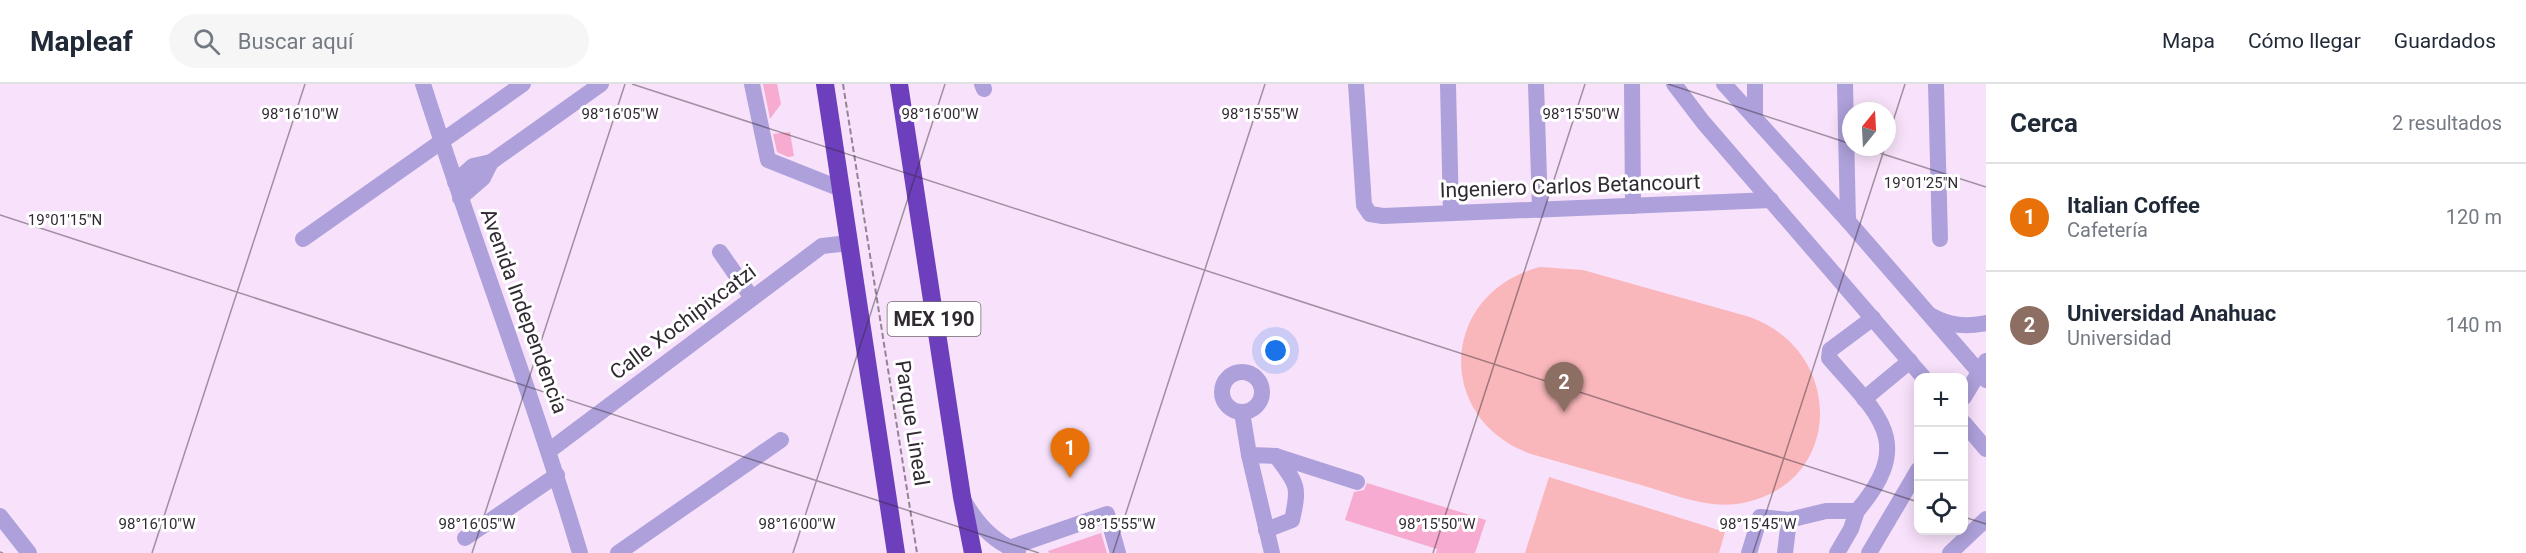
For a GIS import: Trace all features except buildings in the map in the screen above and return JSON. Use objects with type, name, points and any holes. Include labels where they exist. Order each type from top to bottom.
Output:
[{"type":"highway","name":"MEX 190","points":[[825,84],[896,553]]},
{"type":"highway","name":"MEX 190","points":[[899,84],[962,497],[973,553]]},
{"type":"street","name":"Avenida Independencia","points":[[423,84],[457,190],[550,450],[580,553]]},
{"type":"street","points":[[303,239],[523,84]]},
{"type":"street","points":[[457,190],[474,166],[491,162],[601,84]]},
{"type":"street","points":[[752,84],[768,160],[841,189]]},
{"type":"street","name":"Ingeniero Carlos Betancourt","points":[[1356,84],[1364,205],[1370,214],[1540,210],[1771,200]]},
{"type":"street","points":[[1448,84],[1451,213]]},
{"type":"street","points":[[1536,84],[1540,210]]},
{"type":"street","points":[[1632,84],[1632,206]]},
{"type":"street","points":[[1674,84],[1703,122],[1920,373]]},
{"type":"street","points":[[1724,84],[1929,314],[1984,372],[1968,392]]},
{"type":"street","points":[[1755,84],[1755,118]]},
{"type":"street","points":[[1845,84],[1848,221]]},
{"type":"street","points":[[1936,84],[1940,239]]},
{"type":"street","name":"Calle Xochipixcatzi","points":[[550,450],[822,246],[849,243]]},
{"type":"street","points":[[720,252],[752,298]]},
{"type":"street","points":[[1929,314],[1946,323],[1962,326],[1986,323]]},
{"type":"street","points":[[1837,553],[1851,529],[1857,510],[1872,493],[1888,460],[1888,436],[1864,399],[1829,358],[1828,353],[1873,318]]},
{"type":"street","points":[[1864,399],[1910,361]]},
{"type":"street","points":[[1242,412],[1249,455],[1272,553]]},
{"type":"street","points":[[1967,427],[1986,449]]},
{"type":"street","points":[[618,553],[781,440]]},
{"type":"street","points":[[1249,455],[1276,456],[1357,482]]},
{"type":"street","points":[[1266,530],[1292,520],[1298,495],[1295,481],[1276,456]]},
{"type":"street","points":[[465,538],[557,476]]},
{"type":"street","points":[[1869,553],[1914,477]]},
{"type":"street","points":[[962,497],[980,525],[1015,550],[1107,514],[1118,553]]},
{"type":"street","points":[[1749,553],[1760,518],[1789,520],[1826,511],[1857,510]]},
{"type":"street","points":[[0,516],[29,553]]},
{"type":"street","points":[[1950,553],[1986,519]]},
{"type":"street","points":[[1785,553],[1789,520]]},
{"type":"path","name":"Parque Lineal","points":[[843,84],[917,553]]},
{"type":"shaded area","points":[[1540,267],[1583,270],[1750,317],[1781,334],[1803,358],[1816,386],[1820,416],[1815,445],[1800,470],[1776,491],[1743,503],[1730,505],[1704,503],[1531,454],[1499,437],[1477,414],[1464,386],[1461,357],[1467,328],[1483,302],[1507,281]]},
{"type":"shaded area","points":[[1549,477],[1725,532],[1719,553],[1525,553]]},
{"type":"place","name":"Universidad Anahuac","points":[[1564,412]]},
{"type":"place","name":"Italian Coffee","points":[[1070,478]]}]
